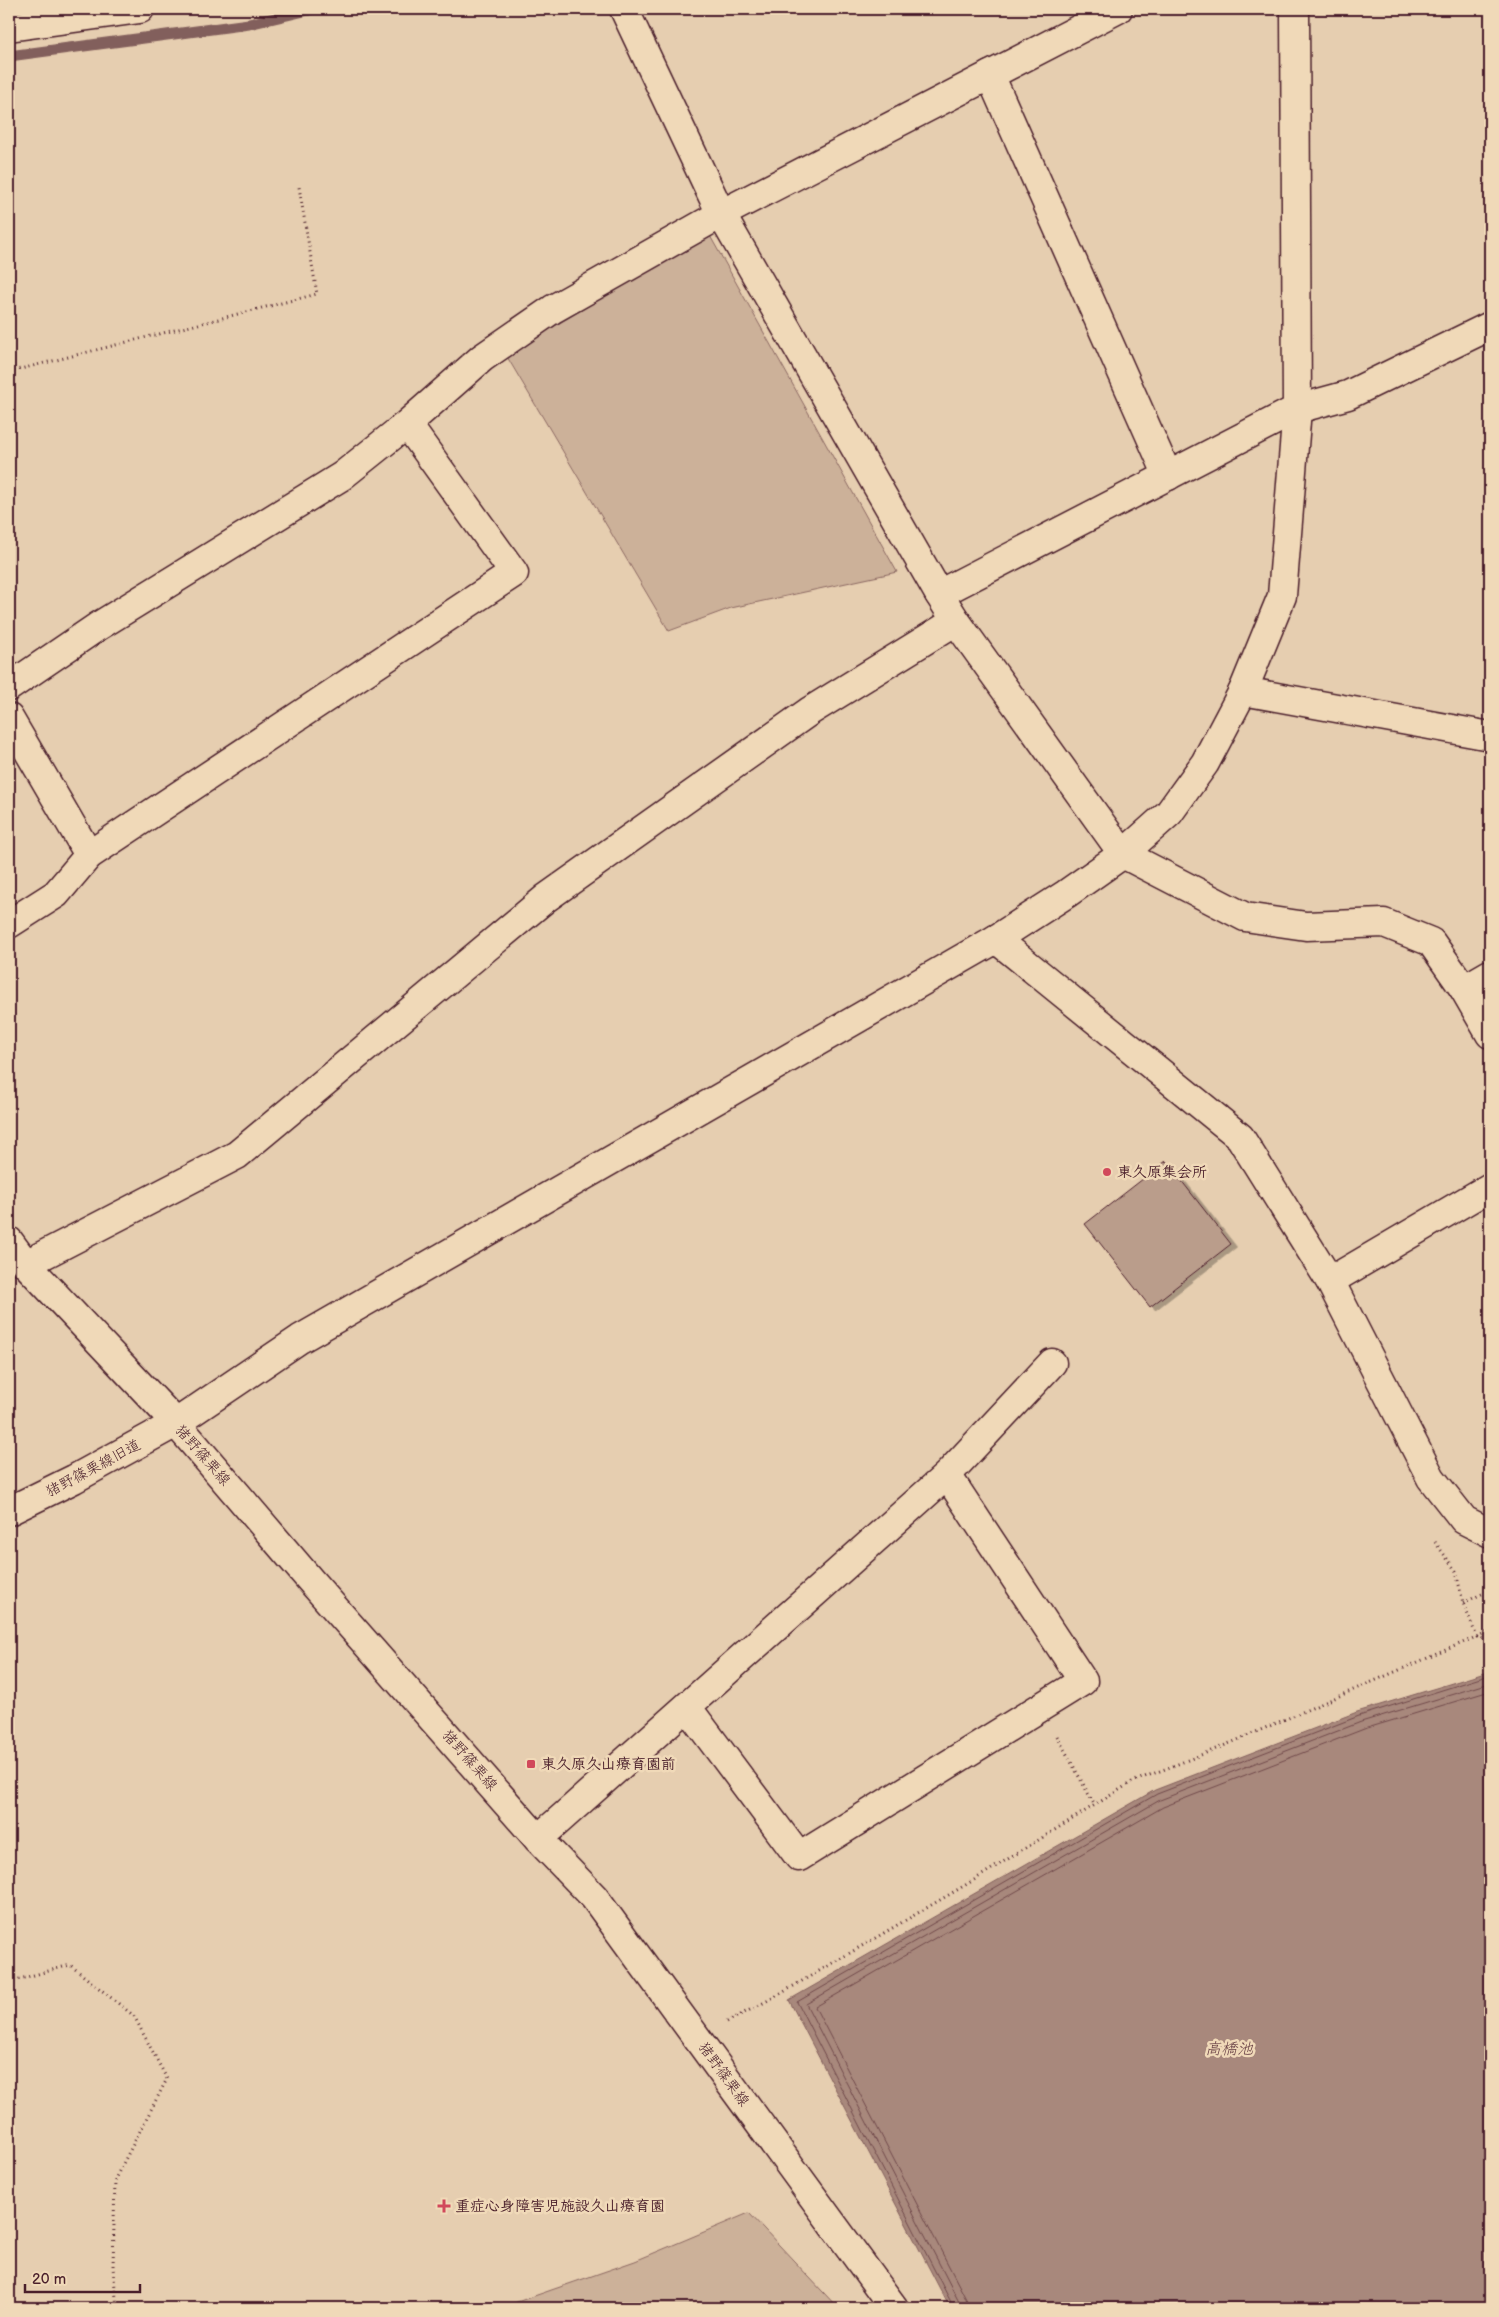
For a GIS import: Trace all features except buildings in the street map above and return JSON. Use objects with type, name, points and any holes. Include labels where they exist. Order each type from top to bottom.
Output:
[{"type":"street","points":[[9,27],[140,9]]},
{"type":"street","points":[[624,9],[721,214],[939,594],[956,621],[1123,854],[1245,917],[1306,926],[1384,923],[1431,942],[1464,989],[1490,1034]]},
{"type":"street","points":[[9,687],[97,627],[342,476],[407,424],[482,358],[553,309],[721,214],[1118,9]]},
{"type":"street","name":"猪野篠栗線旧道","points":[[9,1511],[74,1479],[176,1423],[300,1340],[996,939],[1066,894],[1123,854],[1169,813],[1206,763],[1243,691],[1282,596],[1297,409],[1294,9]]},
{"type":"street","points":[[990,75],[1168,476]]},
{"type":"street","points":[[939,594],[1297,409],[1348,395],[1490,326]]},
{"type":"street","points":[[9,924],[56,894],[90,855],[514,573],[407,424]]},
{"type":"street","points":[[26,1264],[237,1155],[546,898],[810,711],[956,621]]},
{"type":"street","points":[[1243,691],[1490,736]]},
{"type":"street","points":[[9,718],[90,855]]},
{"type":"street","points":[[996,939],[1240,1137],[1330,1281],[1431,1478],[1464,1520],[1490,1533]]},
{"type":"street","points":[[1464,989],[1490,974]]},
{"type":"street","points":[[1330,1281],[1490,1186]]},
{"type":"street","name":"猪野篠栗線","points":[[9,1241],[26,1264],[176,1423],[305,1574],[538,1839],[594,1897],[894,2308]]},
{"type":"street","points":[[538,1839],[947,1475],[1052,1363]]},
{"type":"street","points":[[687,1707],[799,1857],[1083,1681],[947,1475]]},
{"type":"path","points":[[9,372],[317,294],[299,187]]},
{"type":"path","points":[[1429,1534],[1456,1571],[1463,1603],[1477,1637]]},
{"type":"path","points":[[1463,1603],[1490,1590]]},
{"type":"path","points":[[697,2038],[789,1989],[974,1880],[1132,1782],[1221,1747],[1490,1631]]},
{"type":"path","points":[[1477,1637],[1490,1641]]},
{"type":"path","points":[[1042,1706],[1095,1806]]},
{"type":"path","points":[[9,1982],[70,1965],[134,2016],[167,2079],[115,2179],[112,2268],[117,2308]]},
{"type":"shaded area","points":[[709,234],[897,572],[731,608],[669,631],[506,355]]},
{"type":"shaded area","points":[[749,2213],[838,2308],[506,2308],[514,2303],[635,2261]]},
{"type":"water","name":"高橋池","points":[[1490,1669],[1490,2308],[950,2308],[789,2000],[1155,1790],[1357,1712],[1485,1673]]},
{"type":"waterway","points":[[9,56],[249,24],[313,9]]},
{"type":"place","name":"東久原集会所","points":[[1107,1172]]},
{"type":"place","name":"東久原久山療育園前","points":[[531,1764]]},
{"type":"place","name":"重症心身障害児施設久山療育園","points":[[444,2206]]}]
